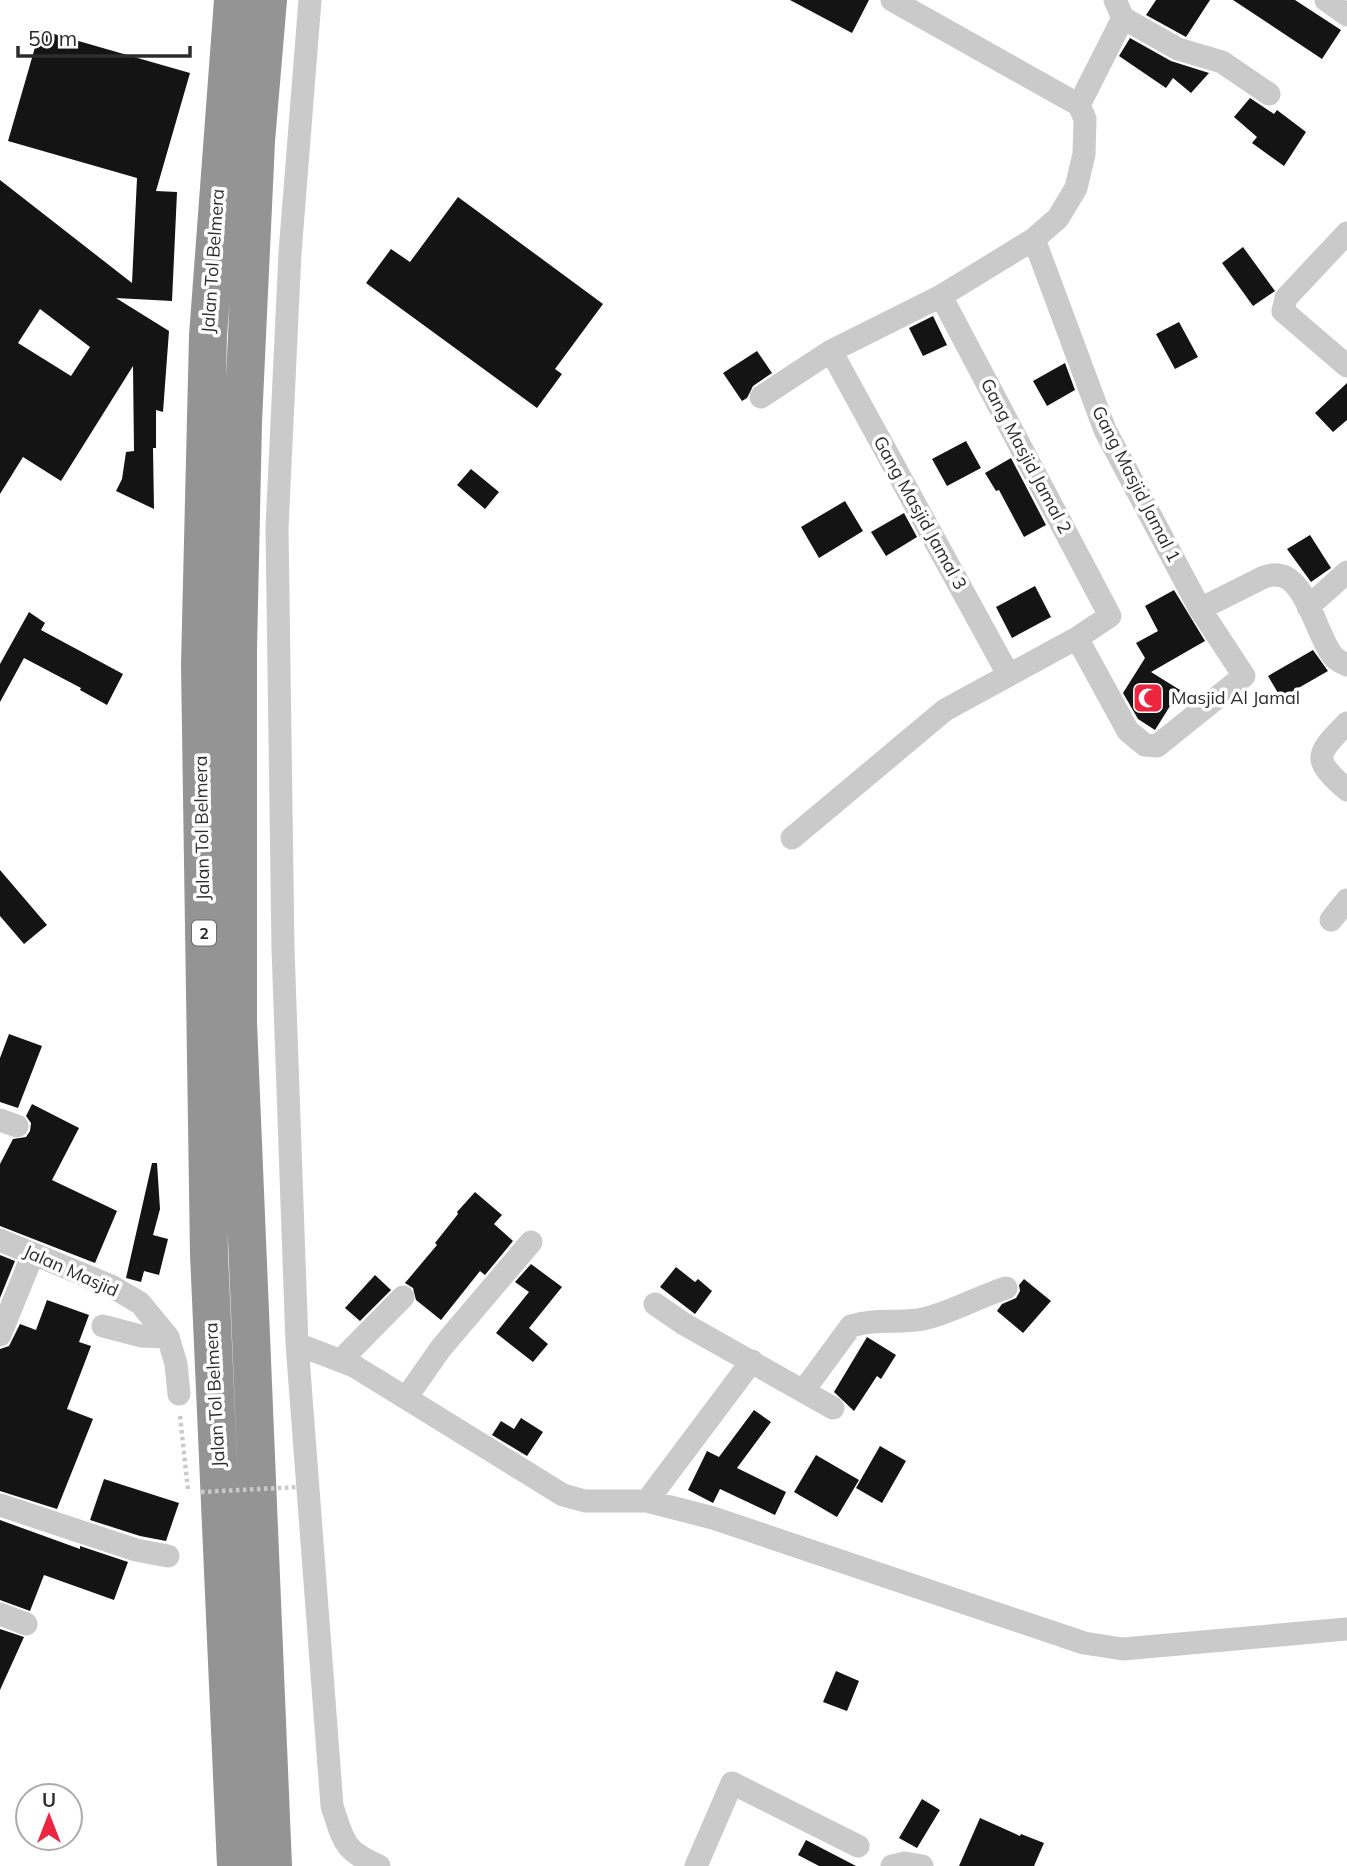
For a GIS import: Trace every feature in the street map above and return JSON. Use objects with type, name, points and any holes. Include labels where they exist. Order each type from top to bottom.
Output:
[{"type":"highway","name":"Jalan Tol Belmera","points":[[233,0],[208,336],[200,665],[209,1254],[236,1866]]},
{"type":"highway","name":"Jalan Tol Belmera","points":[[268,0],[256,141],[243,422],[238,649],[238,1023],[272,1866]]},
{"type":"street","points":[[310,0],[290,253],[277,528],[283,949],[297,1344],[313,1614],[332,1806],[342,1838],[349,1849],[379,1866]]},
{"type":"street","points":[[761,397],[831,351],[941,296],[1034,239],[1058,218],[1076,188],[1084,154],[1084,119],[1079,105],[892,0]]},
{"type":"street","points":[[1326,0],[1347,15]]},
{"type":"street","points":[[1079,105],[1119,9],[1178,49],[1222,62],[1269,94]]},
{"type":"street","points":[[1347,233],[1286,298],[1283,311],[1347,366]]},
{"type":"street","name":"Gang Masjid Jamal 1","points":[[1034,239],[1105,430],[1200,610],[1244,676],[1157,746],[1145,745],[1128,732],[1077,638]]},
{"type":"street","name":"Gang Masjid Jamal 2","points":[[941,296],[1110,616],[1077,638]]},
{"type":"street","name":"Gang Masjid Jamal 3","points":[[831,351],[1009,674]]},
{"type":"street","points":[[1308,607],[1347,572]]},
{"type":"street","points":[[1200,610],[1274,573],[1287,576],[1299,590],[1334,657],[1347,665]]},
{"type":"street","points":[[792,838],[945,710],[1077,638]]},
{"type":"street","points":[[1347,723],[1325,746],[1321,753],[1321,763],[1347,790]]},
{"type":"street","points":[[1331,920],[1347,900]]},
{"type":"street","name":"Jalan Masjid","points":[[0,1240],[111,1286],[140,1303],[168,1337]]},
{"type":"street","points":[[406,1398],[441,1348],[531,1242]]},
{"type":"street","points":[[0,1335],[33,1254]]},
{"type":"street","points":[[804,1390],[851,1326],[887,1320],[909,1322],[927,1318],[1006,1288]]},
{"type":"street","points":[[341,1360],[403,1297]]},
{"type":"street","points":[[655,1304],[684,1324],[833,1408]]},
{"type":"street","points":[[103,1326],[141,1336],[168,1337],[176,1364],[179,1394]]},
{"type":"street","points":[[297,1344],[341,1360],[563,1495],[585,1502],[647,1501],[713,1518],[1084,1643],[1123,1649],[1347,1629]]},
{"type":"street","points":[[647,1501],[752,1360]]},
{"type":"street","points":[[0,1505],[136,1549],[168,1556]]},
{"type":"street","points":[[0,1614],[26,1624]]},
{"type":"street","points":[[696,1866],[732,1783],[858,1846]]},
{"type":"street","points":[[892,1866],[905,1863],[922,1866]]},
{"type":"path","points":[[179,1394],[188,1492],[299,1487]]},
{"type":"building","points":[[790,0],[869,0],[852,33]]},
{"type":"building","points":[[1156,0],[1210,0],[1186,37],[1146,15]]},
{"type":"building","points":[[1233,0],[1295,0],[1341,30],[1322,59]]},
{"type":"building","points":[[40,30],[190,73],[156,191],[177,192],[172,301],[116,298],[169,331],[163,412],[156,410],[156,448],[153,448],[154,509],[116,491],[122,479],[126,452],[134,451],[133,366],[61,481],[23,457],[0,494],[0,180],[132,283],[137,178],[8,141]],"holes":[[[40,309],[90,347],[71,376],[18,343]]]},
{"type":"building","points":[[1130,38],[1171,61],[1209,73],[1191,93],[1173,78],[1166,88],[1119,56]]},
{"type":"building","points":[[1250,98],[1274,114],[1277,110],[1306,132],[1284,166],[1252,143],[1257,137],[1234,117]]},
{"type":"building","points":[[458,197],[603,304],[555,369],[562,374],[537,408],[366,283],[391,249],[410,262]]},
{"type":"building","points":[[1243,247],[1275,291],[1253,306],[1222,263]]},
{"type":"building","points":[[933,316],[947,345],[923,356],[909,328]]},
{"type":"building","points":[[1179,322],[1198,357],[1175,369],[1156,334]]},
{"type":"building","points":[[757,351],[772,373],[753,386],[747,398],[742,401],[723,373]]},
{"type":"building","points":[[1065,363],[1075,390],[1047,406],[1033,381]]},
{"type":"building","points":[[1347,383],[1347,420],[1333,432],[1315,413]]},
{"type":"building","points":[[966,441],[981,468],[947,486],[932,459]]},
{"type":"building","points":[[1011,458],[1046,525],[1024,537],[999,490],[996,491],[985,473]]},
{"type":"building","points":[[471,469],[499,492],[485,509],[457,485]]},
{"type":"building","points":[[845,501],[863,531],[819,558],[801,527]]},
{"type":"building","points":[[904,513],[917,537],[886,556],[871,532]]},
{"type":"building","points":[[1310,535],[1331,568],[1311,582],[1287,549]]},
{"type":"building","points":[[1035,586],[1051,617],[1012,638],[996,607]]},
{"type":"building","points":[[1174,590],[1205,641],[1151,672],[1180,690],[1155,730],[1138,719],[1123,693],[1145,658],[1136,643],[1158,631],[1145,606]]},
{"type":"building","points":[[29,612],[45,623],[41,630],[123,674],[107,705],[24,658],[0,702],[0,664]]},
{"type":"building","points":[[1313,650],[1328,671],[1281,698],[1268,676]]},
{"type":"building","points":[[0,870],[47,925],[24,944],[0,916]]},
{"type":"building","points":[[9,1034],[42,1046],[18,1108],[0,1102],[0,1058]]},
{"type":"building","points":[[32,1104],[79,1128],[52,1180],[117,1211],[95,1263],[0,1226],[0,1164],[13,1139],[26,1137],[30,1131],[31,1123],[26,1116]]},
{"type":"building","points":[[152,1163],[157,1163],[160,1209],[153,1235],[168,1239],[159,1275],[144,1271],[141,1282],[126,1278]]},
{"type":"building","points":[[475,1192],[502,1215],[494,1224],[513,1241],[485,1275],[480,1271],[441,1320],[416,1300],[413,1288],[405,1283],[437,1245],[435,1243],[457,1212]]},
{"type":"building","points":[[0,1255],[15,1261],[0,1298]]},
{"type":"building","points":[[531,1264],[562,1287],[529,1328],[548,1344],[533,1362],[496,1333],[529,1292],[515,1282]]},
{"type":"building","points":[[676,1267],[695,1282],[698,1279],[712,1291],[695,1314],[660,1287]]},
{"type":"building","points":[[375,1275],[391,1290],[360,1321],[345,1308]]},
{"type":"building","points":[[1024,1279],[1051,1301],[1023,1333],[997,1311],[1002,1304],[1016,1298],[1020,1291],[1019,1285]]},
{"type":"building","points":[[47,1300],[89,1315],[79,1342],[91,1346],[67,1409],[93,1419],[57,1509],[0,1491],[0,1349],[9,1346],[20,1324],[36,1330]]},
{"type":"building","points":[[867,1337],[896,1355],[881,1379],[877,1376],[854,1411],[834,1392]]},
{"type":"building","points":[[754,1410],[771,1422],[737,1468],[786,1492],[775,1515],[720,1489],[713,1503],[688,1490],[707,1451],[719,1457]]},
{"type":"building","points":[[521,1418],[543,1432],[527,1456],[492,1435],[501,1421],[514,1429]]},
{"type":"building","points":[[880,1446],[906,1461],[882,1503],[856,1488]]},
{"type":"building","points":[[816,1455],[859,1480],[837,1517],[794,1492]]},
{"type":"building","points":[[104,1479],[179,1503],[166,1541],[140,1536],[90,1520]]},
{"type":"building","points":[[0,1520],[80,1549],[80,1546],[128,1562],[114,1600],[44,1575],[30,1611],[0,1600]]},
{"type":"building","points":[[0,1629],[24,1637],[0,1690]]},
{"type":"building","points":[[836,1671],[859,1681],[847,1711],[823,1702]]},
{"type":"building","points":[[922,1799],[940,1810],[917,1848],[899,1838]]},
{"type":"building","points":[[980,1818],[1020,1836],[1021,1834],[1044,1843],[1034,1866],[959,1866]]},
{"type":"building","points":[[806,1840],[856,1866],[819,1866],[798,1855]]},
{"type":"place","name":"Masjid Al Jamal","points":[[1148,698]]}]
